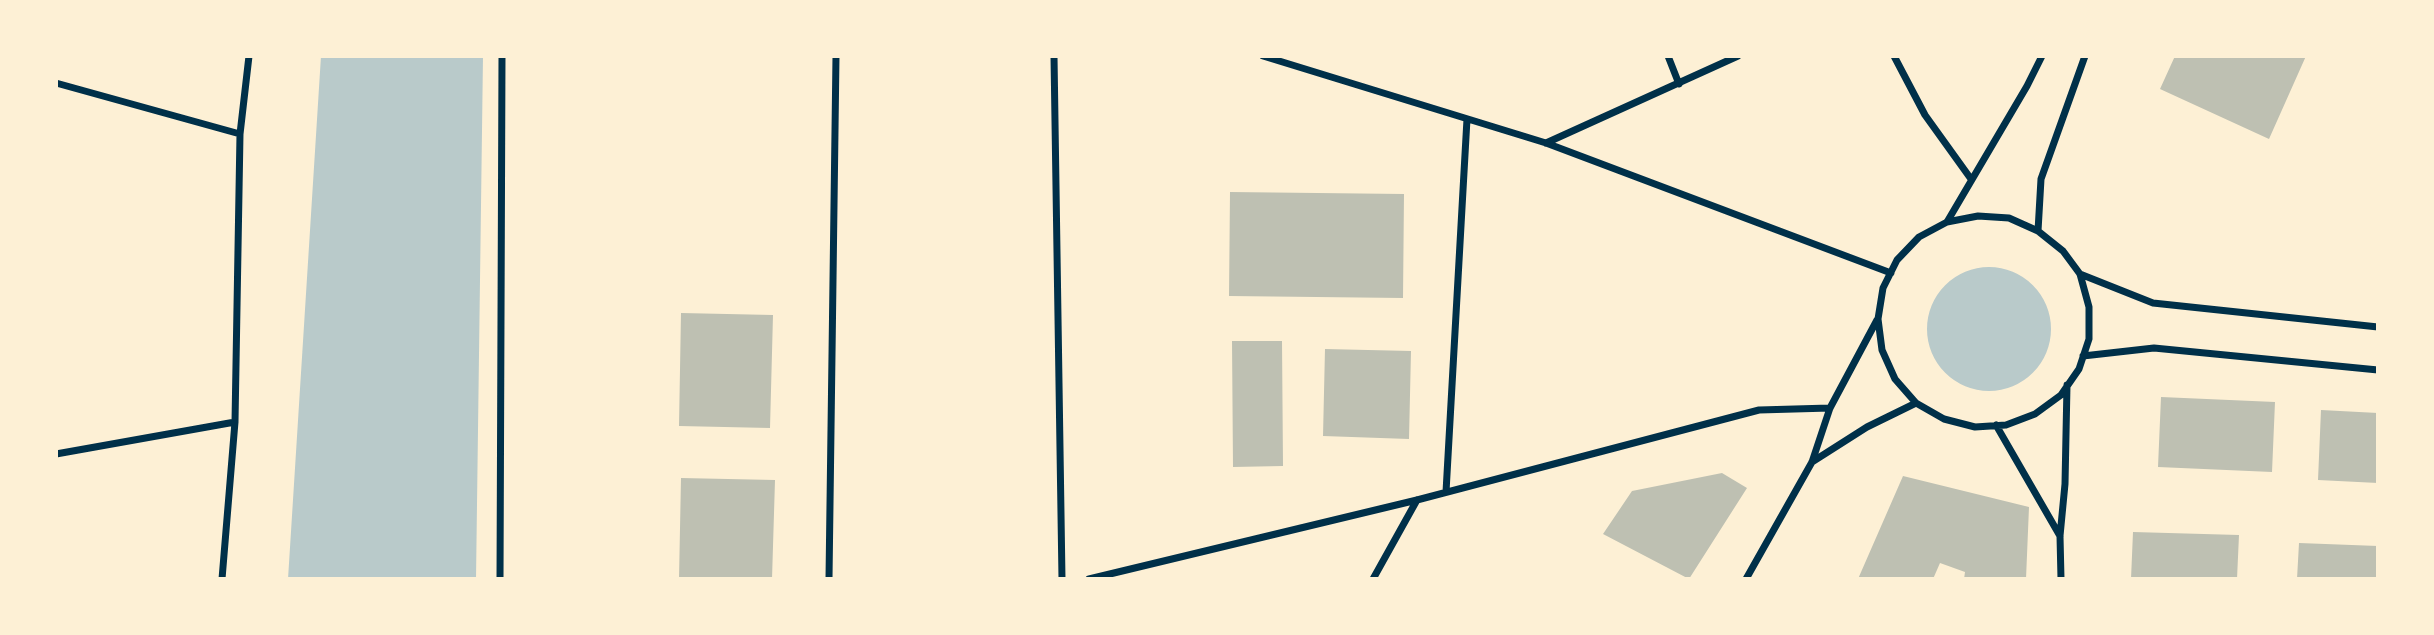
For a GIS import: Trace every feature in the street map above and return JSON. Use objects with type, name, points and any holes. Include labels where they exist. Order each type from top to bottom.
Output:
[{"type":"street","points":[[222,579],[235,422],[240,134],[249,56]]},
{"type":"street","points":[[500,579],[502,56]]},
{"type":"street","points":[[829,579],[836,56]]},
{"type":"street","points":[[1054,56],[1062,579]]},
{"type":"street","points":[[1263,56],[1546,143],[1891,273]]},
{"type":"street","points":[[1290,56],[1293,65]]},
{"type":"street","points":[[1668,56],[1679,84]]},
{"type":"street","points":[[1546,143],[1738,56]]},
{"type":"street","points":[[1894,56],[1925,115],[1971,179]]},
{"type":"street","points":[[1947,222],[2042,56]]},
{"type":"street","points":[[2038,231],[2041,179],[2085,56]]},
{"type":"street","points":[[56,83],[240,134]]},
{"type":"street","points":[[1446,492],[1467,119]]},
{"type":"street","points":[[1978,216],[2009,218],[2038,231],[2063,251],[2080,274],[2089,307],[2088,339],[2079,369],[2061,395],[2035,414],[2006,425],[1975,427],[1944,419],[1916,403],[1895,379],[1882,350],[1878,319],[1883,288],[1897,260],[1919,237],[1947,222],[1978,216]]},
{"type":"street","points":[[2080,274],[2152,303],[2378,327]]},
{"type":"street","points":[[1746,579],[1812,462],[1830,408],[1878,319]]},
{"type":"street","points":[[2083,356],[2154,348],[2378,370]]},
{"type":"street","points":[[2061,579],[2060,536],[2065,484],[2067,385]]},
{"type":"street","points":[[1812,462],[1867,427],[1916,403]]},
{"type":"street","points":[[1089,579],[1418,500],[1759,410],[1830,408]]},
{"type":"street","points":[[56,454],[235,422]]},
{"type":"street","points":[[1996,425],[2060,536]]},
{"type":"street","points":[[1373,579],[1418,500]]},
{"type":"shaded area","points":[[321,56],[483,56],[476,579],[288,579]]},
{"type":"shaded area","points":[[1989,267],[2013,272],[2033,285],[2046,305],[2051,329],[2046,353],[2033,373],[2013,386],[1989,391],[1965,386],[1945,373],[1932,353],[1927,329],[1932,305],[1945,285],[1965,272]]},
{"type":"building","points":[[2175,56],[2306,56],[2269,139],[2160,89]]},
{"type":"building","points":[[1230,192],[1404,194],[1403,298],[1229,296]]},
{"type":"building","points":[[681,313],[773,315],[770,428],[679,426]]},
{"type":"building","points":[[1232,341],[1282,341],[1283,466],[1233,467]]},
{"type":"building","points":[[1325,349],[1411,351],[1409,439],[1323,436]]},
{"type":"building","points":[[2161,397],[2275,402],[2272,472],[2158,467]]},
{"type":"building","points":[[2321,410],[2378,413],[2378,483],[2318,480]]},
{"type":"building","points":[[1722,473],[1747,488],[1689,579],[1603,534],[1632,491]]},
{"type":"building","points":[[1903,476],[2029,507],[2026,579],[1964,579],[1965,572],[1940,563],[1933,579],[1858,579]]},
{"type":"building","points":[[681,478],[775,480],[772,579],[679,579]]},
{"type":"building","points":[[2133,532],[2239,535],[2237,579],[2131,579]]},
{"type":"building","points":[[2299,543],[2378,546],[2378,579],[2297,579]]}]
